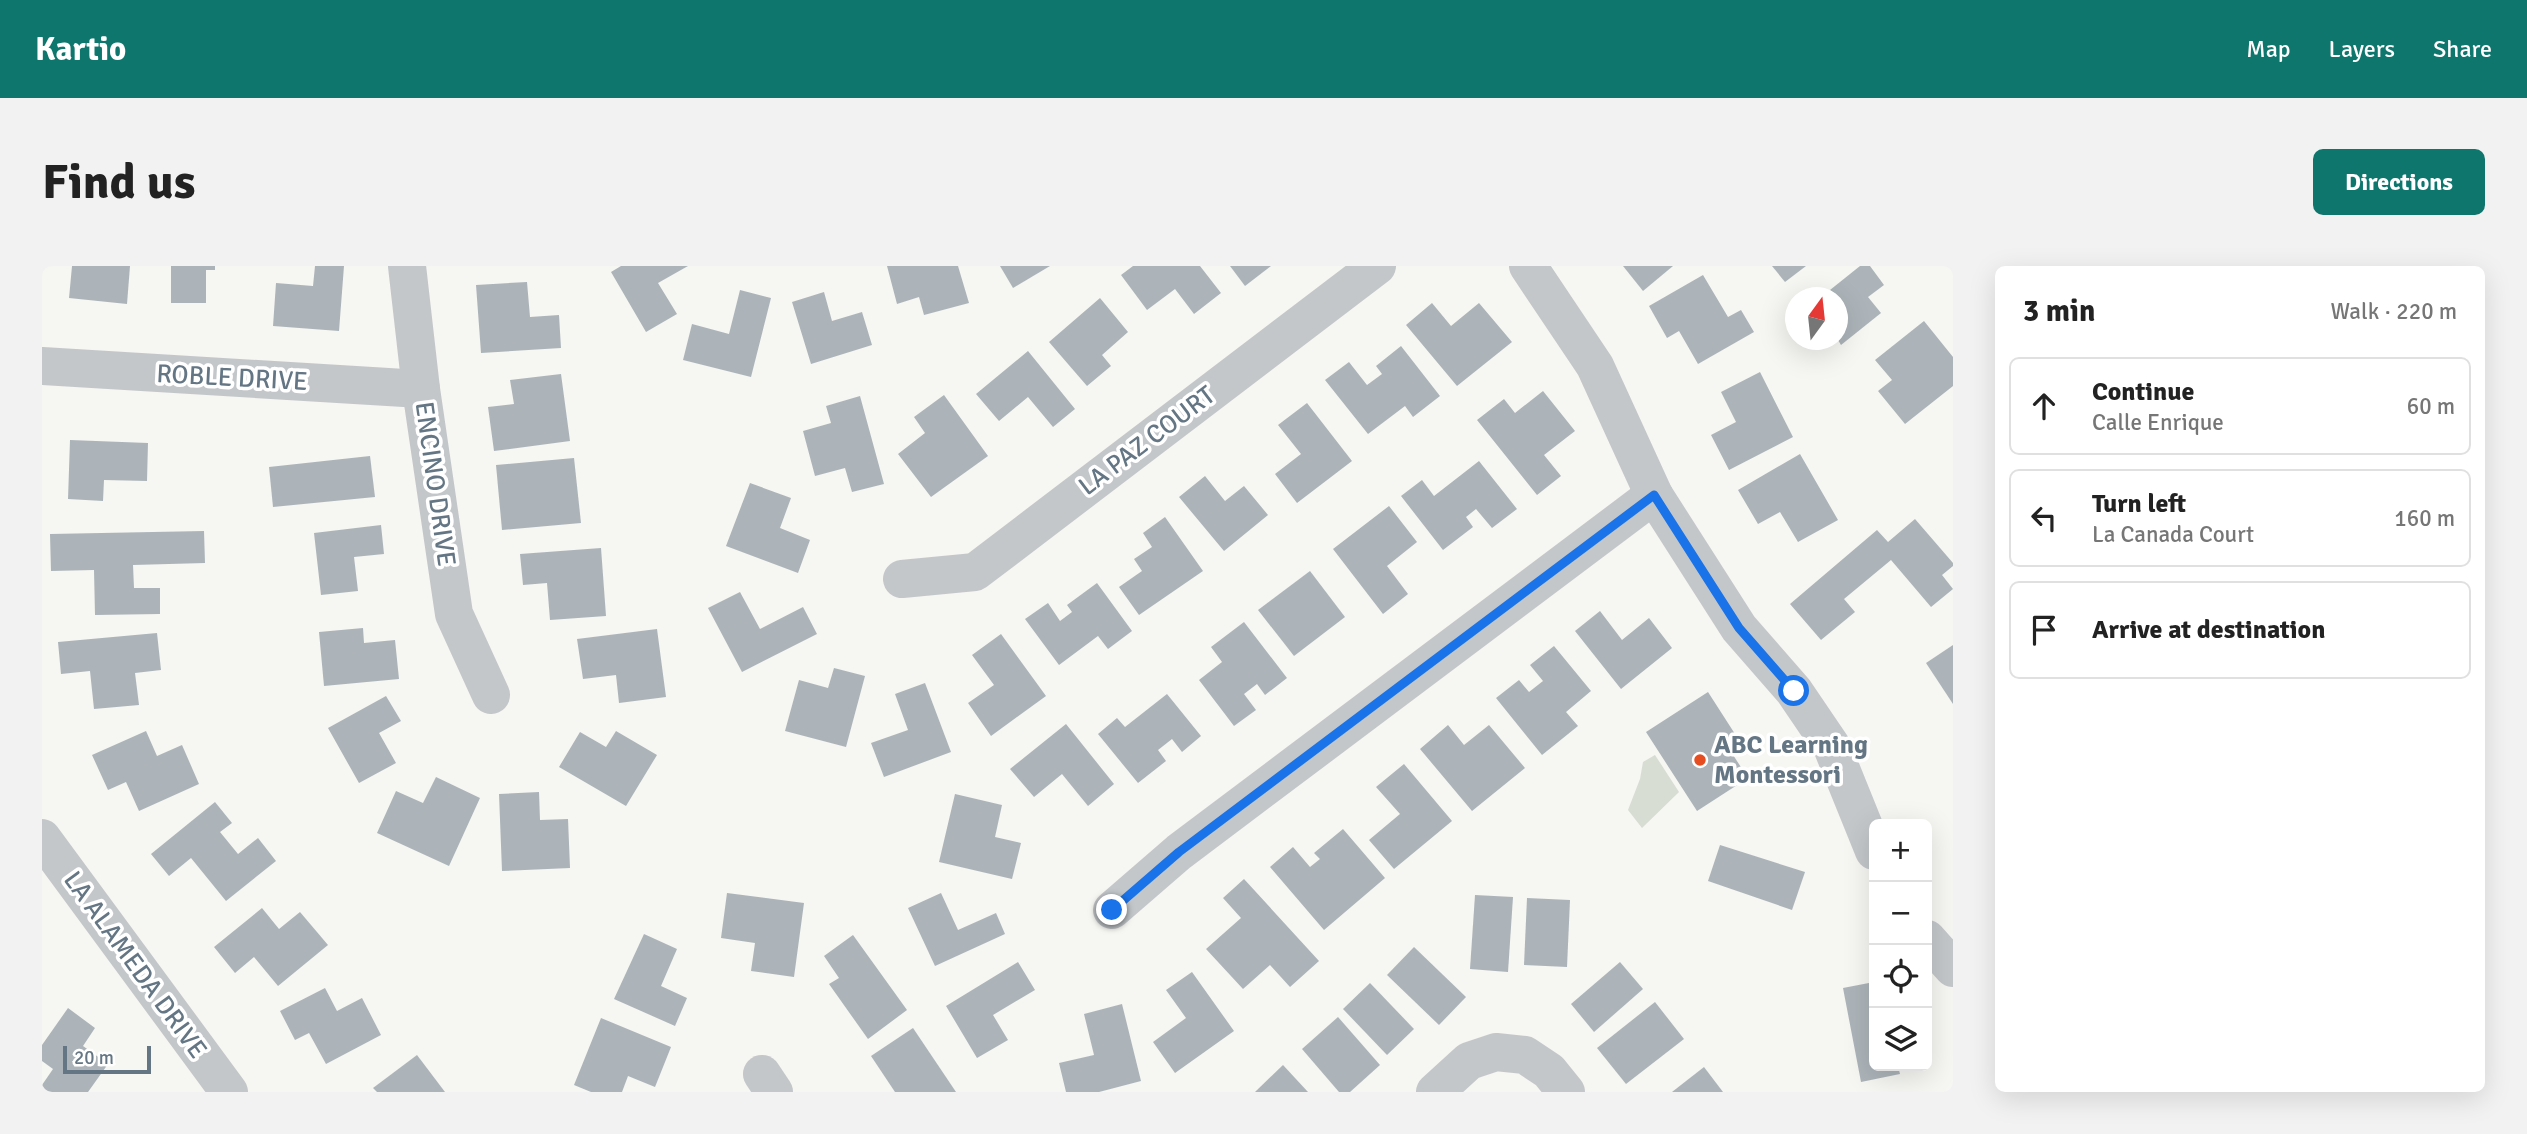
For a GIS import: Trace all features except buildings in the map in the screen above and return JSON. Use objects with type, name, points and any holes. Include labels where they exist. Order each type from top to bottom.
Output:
[{"type":"street","name":"ENCINO DRIVE","points":[[407,266],[421,389],[454,614],[491,695]]},
{"type":"street","name":"LA PAZ COURT","points":[[902,579],[975,572],[1377,266]]},
{"type":"street","points":[[1528,266],[1595,366],[1654,495],[1739,628],[1794,691],[1832,747],[1869,839]]},
{"type":"street","name":"ROBLE DRIVE","points":[[42,366],[421,389]]},
{"type":"street","points":[[1112,910],[1179,852],[1654,495]]},
{"type":"street","name":"LA ALAMEDA DRIVE","points":[[42,838],[229,1092]]},
{"type":"street","points":[[1932,945],[1953,968]]},
{"type":"street","points":[[1435,1092],[1469,1061],[1496,1052],[1525,1055],[1549,1071],[1566,1092]]},
{"type":"shaded area","points":[[1655,755],[1679,792],[1642,828],[1628,810],[1640,779],[1643,762]]},
{"type":"place","name":"ABC Learning Montessori","points":[[1700,760]]},
{"type":"route","points":[[1112,910],[1179,852],[1654,495],[1739,628],[1794,691]]}]
